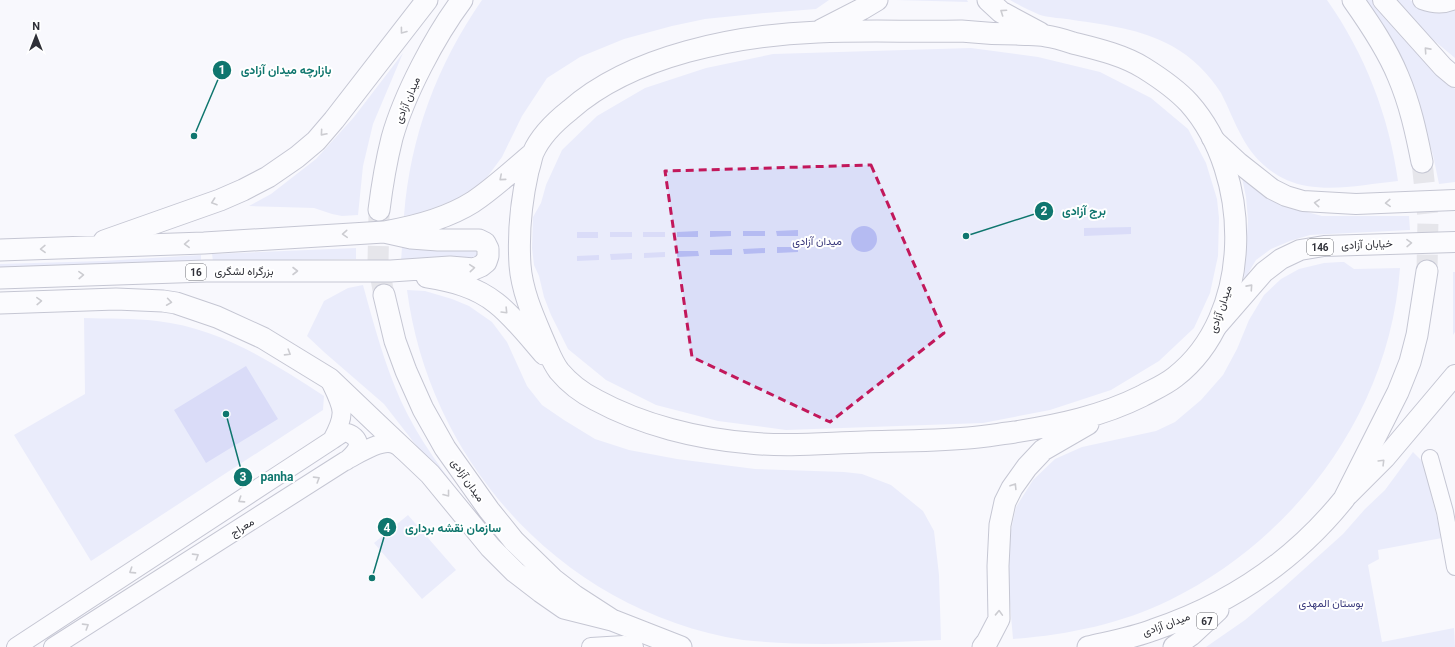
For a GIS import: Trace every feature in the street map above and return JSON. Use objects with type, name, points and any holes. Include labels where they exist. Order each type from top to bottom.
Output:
[{"type":"highway","points":[[82,248],[220,200],[249,187],[284,167],[316,141],[334,120],[427,0]]},
{"type":"highway","name":"میدان آزادی","points":[[379,210],[392,137],[402,111],[426,60],[443,29],[462,0]]},
{"type":"highway","points":[[817,32],[862,10],[877,0]]},
{"type":"highway","points":[[988,0],[1001,12],[1044,35]]},
{"type":"highway","points":[[1353,0],[1369,23],[1398,75],[1415,126],[1422,162]]},
{"type":"highway","name":"میدان آزادی","points":[[961,31],[1044,35],[1102,50],[1141,66],[1187,101],[1200,118],[1221,156],[1232,196],[1236,237],[1235,258],[1228,292],[1216,328],[1199,354],[1176,376],[1120,407],[1077,420],[1043,427],[970,438],[820,444],[753,444],[715,439],[650,424],[621,413],[592,398],[569,382],[556,367],[528,302],[522,280],[520,265],[520,215],[532,154],[562,116],[581,99],[611,81],[637,68],[670,57],[736,41],[817,32],[961,31]]},
{"type":"highway","points":[[0,250],[204,243],[384,232],[416,226],[438,219],[461,208],[490,189],[532,154]]},
{"type":"highway","points":[[384,232],[438,240],[479,240],[486,243],[488,249],[486,262],[474,269],[450,267],[391,271]]},
{"type":"highway","name":"بزرگراه لشگری","points":[[0,278],[206,271],[391,271]]},
{"type":"highway","name":"16","points":[[391,271],[448,280],[482,294],[497,304],[556,367]]},
{"type":"highway","name":"میدان آزادی","points":[[1088,647],[1165,626],[1205,610],[1238,593],[1279,564],[1332,514],[1344,499],[1398,392],[1410,362],[1427,271]]},
{"type":"highway","name":"میدان آزادی","points":[[384,295],[395,341],[406,371],[423,409],[449,453],[489,510],[514,540],[553,579],[575,596],[612,620],[681,647]]},
{"type":"highway","points":[[0,303],[116,298],[176,303],[217,317],[263,338],[330,380],[430,474],[485,540],[515,572],[564,608],[612,620]]},
{"type":"highway","points":[[983,647],[999,619],[998,566],[1000,525],[1005,502],[1012,488],[1027,467],[1043,450],[1120,407]]},
{"type":"highway","name":"67","points":[[1174,647],[1191,635],[1238,593]]},
{"type":"main road","points":[[1383,0],[1443,67],[1455,77]]},
{"type":"main road","points":[[1422,0],[1440,4],[1454,0]]},
{"type":"main road","points":[[1212,138],[1239,163],[1272,189],[1286,196],[1303,201],[1356,204],[1455,200]]},
{"type":"main road","name":"خیابان آزادی","points":[[1216,328],[1264,272],[1281,260],[1300,250],[1324,246],[1455,242]]},
{"type":"main road","points":[[1344,499],[1385,458],[1455,375]]},
{"type":"main road","points":[[330,380],[339,400],[342,413],[340,426],[332,440]]},
{"type":"main road","points":[[16,647],[332,440],[342,434],[348,433],[354,436],[358,441],[358,447],[355,453],[345,461]]},
{"type":"main road","name":"معراج","points":[[53,647],[345,461],[380,444],[389,443],[396,445],[430,474]]},
{"type":"main road","points":[[592,647],[624,645],[634,647]]},
{"type":"street","points":[[1430,458],[1446,512],[1455,568]]},
{"type":"highlighted area","points":[[871,165],[944,333],[830,422],[692,357],[665,171]]},
{"type":"green space","points":[[482,0],[829,0],[816,9],[705,19],[672,26],[624,39],[580,57],[547,78],[522,116],[502,157],[482,184],[452,201],[421,213],[404,216],[412,158],[428,103],[452,50]]},
{"type":"green space","points":[[896,0],[967,0],[968,2]]},
{"type":"green space","points":[[1010,0],[1327,0],[1353,42],[1373,86],[1382,109],[1394,157],[1398,181],[1330,188],[1296,184],[1287,180],[1277,175],[1261,163],[1254,155],[1242,137],[1221,93],[1216,86],[1200,66],[1179,50],[1148,35],[1111,26],[1040,15]]},
{"type":"green space","points":[[1362,0],[1373,0],[1422,58],[1455,89],[1455,182],[1439,184],[1433,155],[1418,104]]},
{"type":"green space","points":[[1395,0],[1410,0],[1419,5],[1455,6],[1455,58],[1431,38]]},
{"type":"green space","name":"میدان آزادی","points":[[971,48],[1038,57],[1100,72],[1151,98],[1188,129],[1206,163],[1217,199],[1219,218],[1218,256],[1210,293],[1194,328],[1159,361],[1111,390],[1050,410],[983,423],[786,430],[718,421],[656,405],[606,380],[568,349],[551,315],[534,265],[532,248],[533,217],[541,203],[546,185],[562,150],[597,116],[645,88],[706,68],[773,54]]},
{"type":"green space","points":[[403,53],[373,124],[363,166],[358,215],[342,216],[314,208],[249,206],[271,194],[316,159],[354,117]]},
{"type":"green space","points":[[1241,173],[1250,185],[1269,199],[1292,208],[1322,216],[1409,216],[1410,230],[1310,235],[1290,241],[1271,249],[1256,260],[1244,280],[1248,220],[1246,197]]},
{"type":"green space","points":[[461,245],[480,251],[478,261],[401,261],[402,247]]},
{"type":"green space","points":[[356,248],[356,259],[213,261],[212,254]]},
{"type":"green space","points":[[201,255],[201,261],[0,268],[0,264],[103,261]]},
{"type":"green space","points":[[1344,262],[1354,269],[1400,268],[1392,321],[1378,371],[1356,420],[1328,464],[1296,505],[1258,542],[1216,574],[1170,600],[1132,616],[1093,627],[1053,635],[1013,639],[1008,580],[1010,535],[1016,507],[1033,480],[1055,459],[1082,447],[1156,431],[1175,422],[1201,400],[1223,375],[1237,349],[1249,320],[1264,295],[1281,279],[1299,269],[1324,263]]},
{"type":"green space","points":[[1453,272],[1455,272],[1455,332],[1453,335]]},
{"type":"green space","points":[[363,285],[389,372],[401,401],[420,437],[444,472],[484,522],[514,553],[564,600],[518,562],[495,540],[436,471],[384,404],[307,336],[324,301],[348,288]]},
{"type":"green space","points":[[407,290],[425,291],[452,299],[469,306],[492,322],[507,342],[527,386],[542,405],[595,439],[629,450],[677,459],[755,469],[862,474],[891,485],[923,511],[934,531],[939,575],[941,640],[818,644],[743,640],[679,624],[619,598],[565,563],[517,520],[477,471],[444,415],[421,354]]},
{"type":"green space","points":[[84,318],[157,321],[180,325],[224,339],[265,359],[324,396],[323,410],[91,561],[14,435],[85,394]]},
{"type":"green space","name":"بوستان المهدی","points":[[1413,452],[1423,462],[1442,538],[1378,550],[1379,559],[1368,565],[1382,642],[1454,628],[1455,647],[1206,647],[1245,620],[1343,534],[1365,509],[1385,490]]},
{"type":"green space","points":[[408,515],[456,570],[422,599],[374,543]]},
{"type":"water","points":[[864,226],[873,230],[877,239],[873,248],[864,252],[855,248],[851,239],[855,230]]},
{"type":"water","points":[[1131,227],[1131,234],[1084,236],[1084,228]]},
{"type":"water","points":[[798,230],[798,236],[777,236],[776,231]]},
{"type":"water","points":[[698,231],[698,237],[677,237],[677,232]]},
{"type":"water","points":[[710,231],[731,231],[731,236],[710,237]]},
{"type":"water","points":[[743,231],[765,231],[765,236],[743,236]]},
{"type":"water","points":[[577,232],[598,232],[598,238],[577,238]]},
{"type":"water","points":[[610,232],[632,232],[632,237],[610,237]]},
{"type":"water","points":[[643,232],[665,232],[665,237],[643,237]]},
{"type":"water","points":[[777,247],[798,247],[798,252],[777,253]]},
{"type":"water","points":[[765,248],[765,253],[744,254],[743,249]]},
{"type":"water","points":[[732,249],[732,255],[710,255],[710,250]]},
{"type":"water","points":[[677,251],[698,251],[699,256],[677,257]]},
{"type":"water","points":[[665,252],[665,257],[644,258],[644,253]]},
{"type":"water","points":[[632,253],[632,259],[611,260],[610,254]]},
{"type":"water","points":[[599,255],[599,260],[577,261],[577,256]]},
{"type":"water","points":[[246,366],[278,419],[206,463],[174,410]]},
{"type":"tunnel","points":[[1422,162],[1428,218],[1427,271]]},
{"type":"tunnel","points":[[379,215],[378,262],[384,295]]},
{"type":"place","name":"بازارچه میدان آزادی","points":[[194,136]]},
{"type":"place","name":"برج آزادی","points":[[966,236]]},
{"type":"place","name":"panha","points":[[226,414]]},
{"type":"place","name":"سازمان نقشه برداری","points":[[372,578]]}]
